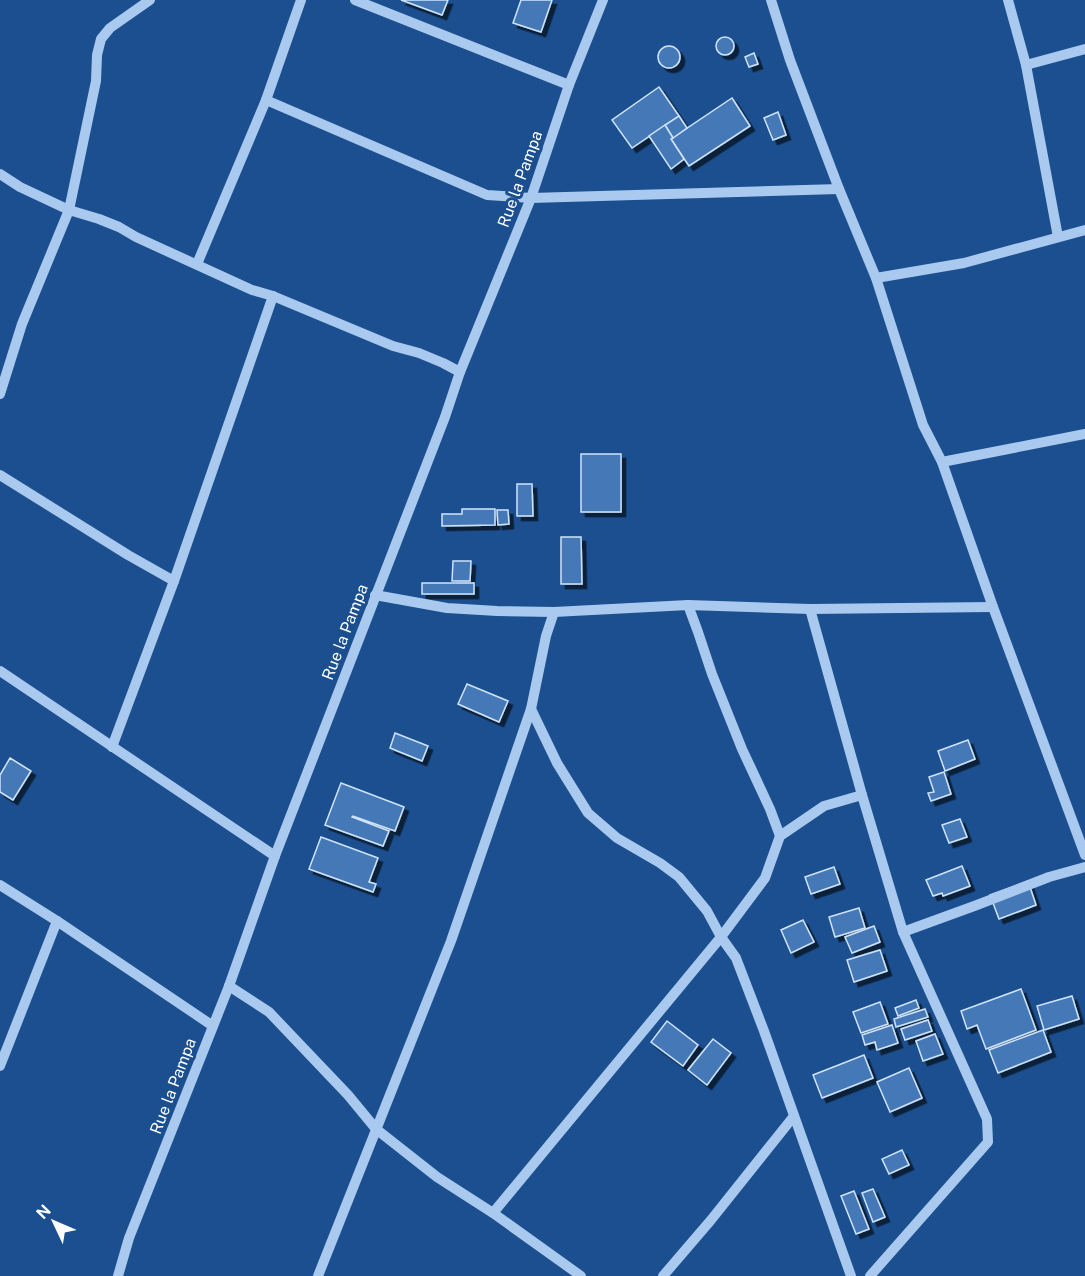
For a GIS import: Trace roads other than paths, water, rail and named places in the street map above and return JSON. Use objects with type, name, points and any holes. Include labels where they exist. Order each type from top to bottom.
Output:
[{"type":"street","points":[[0,394],[22,324],[69,210],[96,81],[97,55],[101,39],[110,28],[150,0]]},
{"type":"street","points":[[197,264],[266,100],[301,0]]},
{"type":"street","points":[[355,0],[569,85]]},
{"type":"street","name":"Rue la Pampa","points":[[118,1276],[129,1238],[229,986],[274,855],[445,417],[460,372],[531,198],[569,85],[603,0]]},
{"type":"street","points":[[771,0],[790,60],[876,278],[923,425],[942,462],[1085,855]]},
{"type":"street","points":[[1008,0],[1026,65],[1058,237]]},
{"type":"street","points":[[1026,65],[1085,49]]},
{"type":"street","points":[[266,100],[487,195],[531,198],[839,189]]},
{"type":"street","points":[[0,174],[20,187],[69,210],[119,227],[252,290],[273,296],[460,372]]},
{"type":"street","points":[[876,278],[964,263],[1085,230]]},
{"type":"street","points":[[112,747],[174,581],[273,296]]},
{"type":"street","points":[[942,462],[1085,434]]},
{"type":"street","points":[[0,475],[174,581]]},
{"type":"street","points":[[375,595],[447,608],[485,611],[554,612],[688,605],[810,609],[993,607]]},
{"type":"street","points":[[688,605],[712,674],[780,836]]},
{"type":"street","points":[[810,609],[903,932],[987,1119],[988,1142],[870,1276]]},
{"type":"street","points":[[318,1276],[451,941],[531,709],[546,636],[554,612]]},
{"type":"street","points":[[0,671],[274,855]]},
{"type":"street","points":[[531,709],[556,763],[588,813],[617,838],[679,877],[706,911],[736,958],[851,1276]]},
{"type":"street","points":[[493,1213],[721,937],[765,878],[780,836],[824,806],[862,795]]},
{"type":"street","points":[[903,932],[1049,877],[1085,867]]},
{"type":"street","points":[[0,885],[213,1026]]},
{"type":"street","points":[[0,1066],[57,921]]},
{"type":"street","points":[[229,986],[269,1012],[348,1095],[376,1129],[437,1177],[493,1213],[581,1276]]},
{"type":"street","points":[[663,1276],[794,1116]]}]
